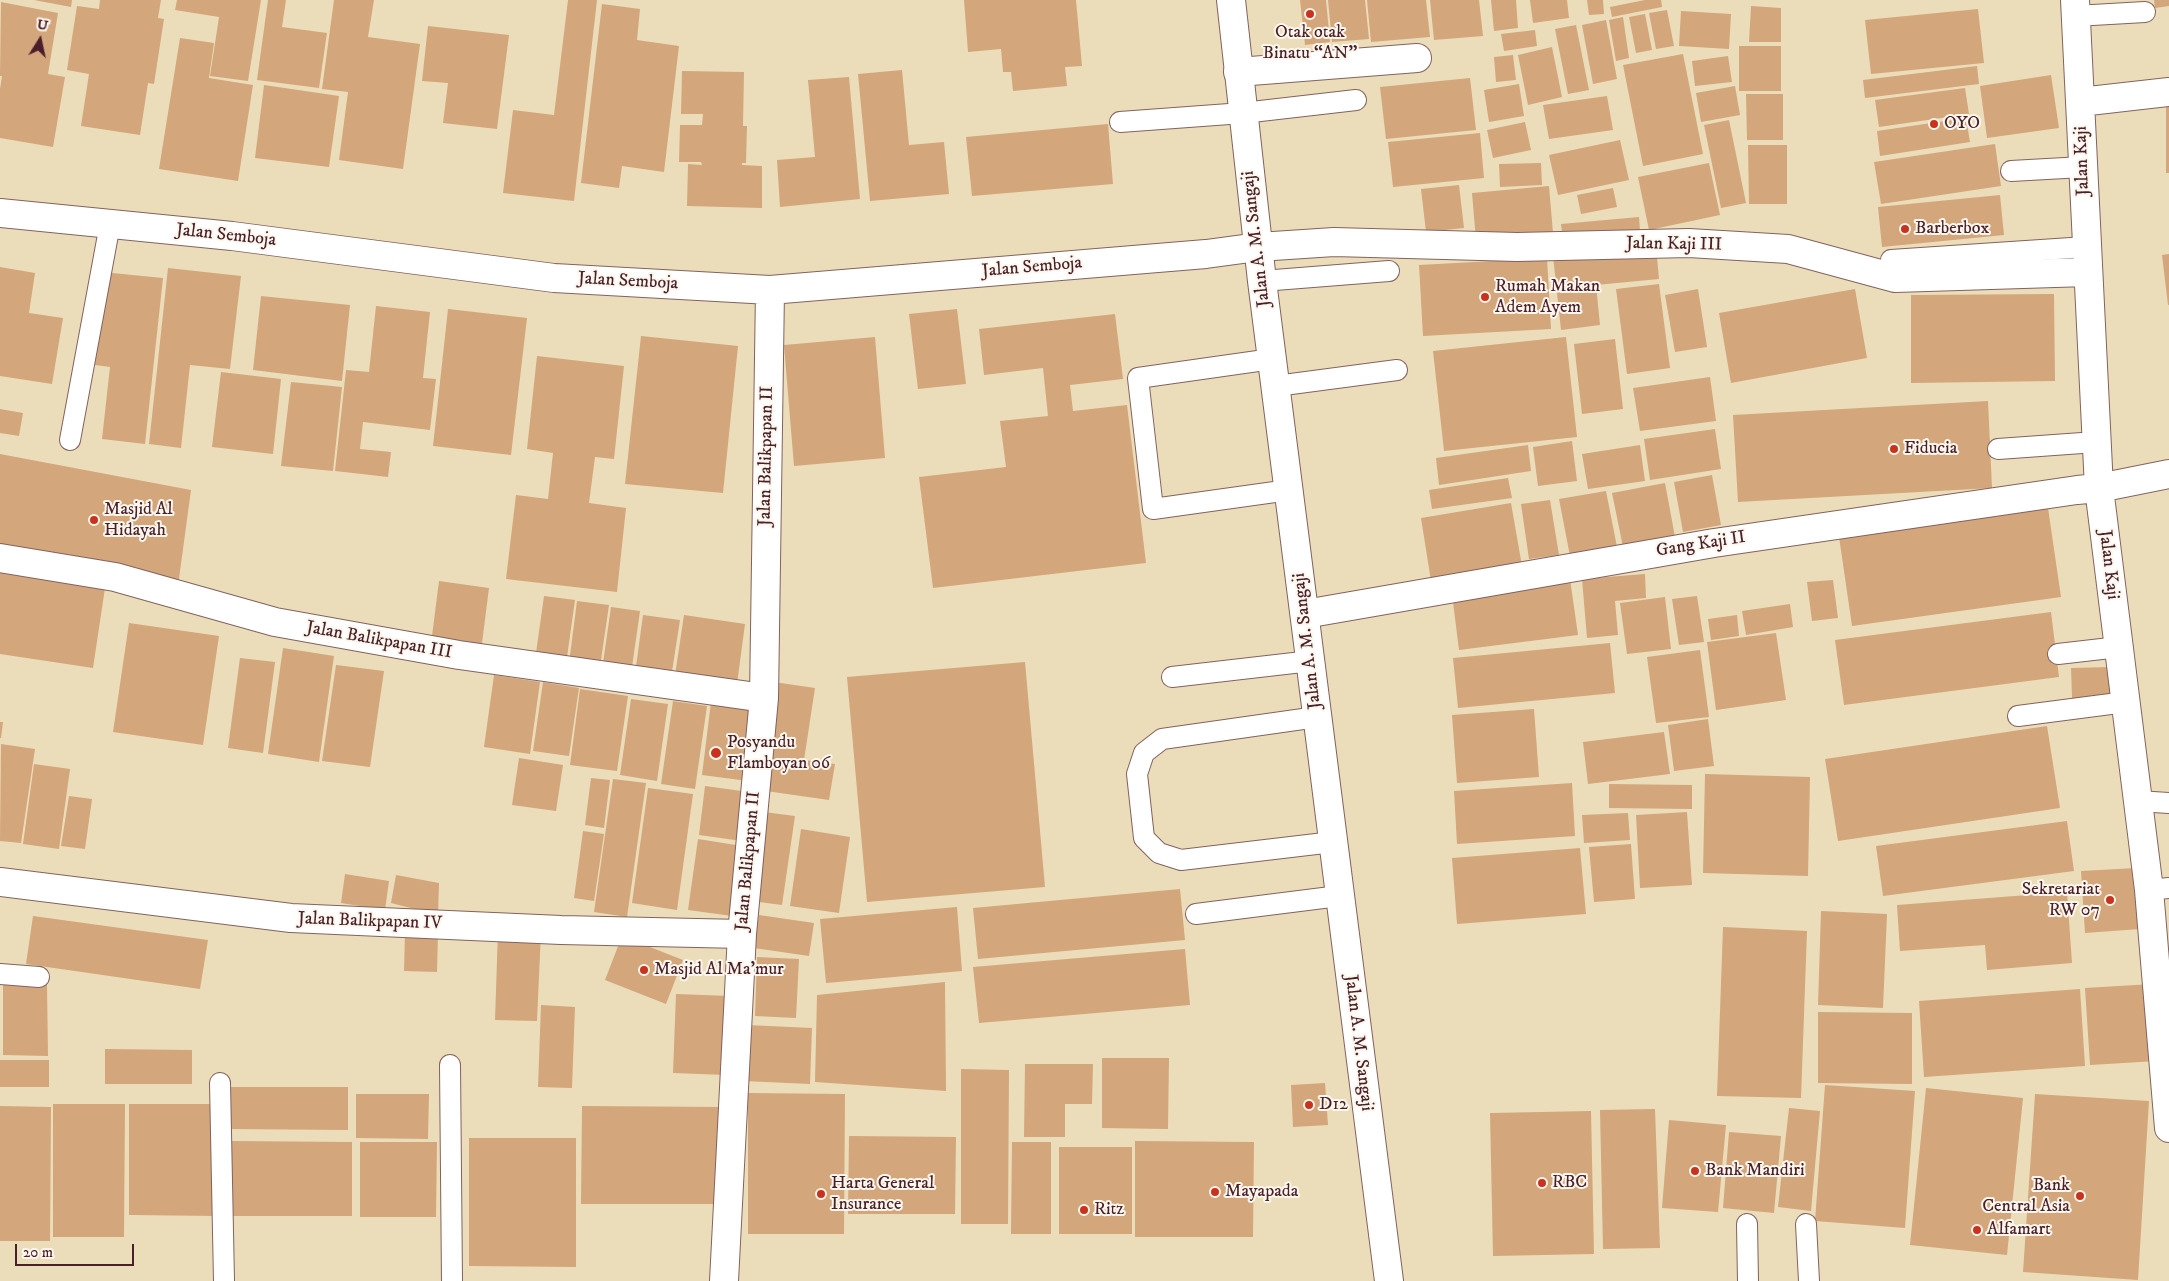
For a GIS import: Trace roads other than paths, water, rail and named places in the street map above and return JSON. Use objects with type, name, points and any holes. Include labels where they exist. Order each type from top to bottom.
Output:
[{"type":"street","name":"Jalan A. M. Sangaji","points":[[1230,0],[1262,281],[1389,1281]]},
{"type":"street","name":"Jalan Kaji","points":[[2075,8],[2099,488],[2138,801],[2159,889],[2169,1128]]},
{"type":"street","points":[[1238,72],[1417,58]]},
{"type":"street","points":[[2080,102],[2169,92]]},
{"type":"street","name":"Jalan Semboja","points":[[0,213],[232,236],[554,278],[770,290],[1206,254],[1258,247]]},
{"type":"street","name":"Jalan Kaji III","points":[[1258,247],[1334,242],[1517,246],[1689,243],[1788,249],[1896,278],[2087,259]]},
{"type":"street","name":"Jalan Balikpapan II","points":[[724,1281],[742,934],[764,698],[770,290]]},
{"type":"street","name":"Gang Kaji II","points":[[1305,614],[1714,543],[2099,488],[2169,474]]},
{"type":"street","name":"Jalan Balikpapan III","points":[[0,558],[115,577],[275,622],[459,655],[764,698]]},
{"type":"street","name":"Jalan Balikpapan IV","points":[[0,882],[291,918],[561,930],[742,934]]},
{"type":"lane","points":[[2075,8],[2144,12]]},
{"type":"lane","points":[[1120,122],[1356,100]]},
{"type":"lane","points":[[2011,171],[2083,167]]},
{"type":"lane","points":[[70,440],[110,224]]},
{"type":"lane","points":[[1891,260],[2087,259]]},
{"type":"lane","points":[[1262,281],[1388,271]]},
{"type":"lane","points":[[1272,359],[1138,378],[1153,509],[1289,490]]},
{"type":"lane","points":[[1276,386],[1397,370]]},
{"type":"lane","points":[[1998,449],[2096,442]]},
{"type":"lane","points":[[2058,654],[2119,647]]},
{"type":"lane","points":[[1172,677],[1311,661]]},
{"type":"lane","points":[[2018,716],[2126,702]]},
{"type":"lane","points":[[1317,717],[1162,739],[1144,753],[1137,774],[1144,838],[1160,853],[1181,860],[1333,842]]},
{"type":"lane","points":[[2138,801],[2169,803]]},
{"type":"lane","points":[[1196,914],[1339,896]]},
{"type":"lane","points":[[0,974],[39,977]]},
{"type":"lane","points":[[450,1066],[452,1281]]},
{"type":"lane","points":[[220,1083],[224,1281]]},
{"type":"lane","points":[[1748,1224],[1748,1281]]},
{"type":"lane","points":[[1806,1224],[1810,1281]]},
{"type":"place","name":"Otak otak Binatu “AN”","points":[[1310,14]]},
{"type":"place","name":"OYO","points":[[1934,124]]},
{"type":"place","name":"Barberbox","points":[[1905,229]]},
{"type":"place","name":"Rumah Makan Adem Ayem","points":[[1485,297]]},
{"type":"place","name":"Fiducia","points":[[1894,449]]},
{"type":"place","name":"Masjid Al Hidayah","points":[[94,520]]},
{"type":"place","name":"Posyandu Flamboyan 06","points":[[716,753]]},
{"type":"place","name":"Sekretariat RW 07","points":[[2110,900]]},
{"type":"place","name":"Masjid Al Ma'mur","points":[[644,970]]},
{"type":"place","name":"D12","points":[[1309,1105]]},
{"type":"place","name":"Bank Mandiri","points":[[1695,1171]]},
{"type":"place","name":"RBC","points":[[1542,1183]]},
{"type":"place","name":"Mayapada","points":[[1215,1192]]},
{"type":"place","name":"Harta General Insurance","points":[[821,1194]]},
{"type":"place","name":"Bank Central Asia","points":[[2080,1196]]},
{"type":"place","name":"Ritz","points":[[1084,1210]]},
{"type":"place","name":"Alfamart","points":[[1977,1230]]}]
